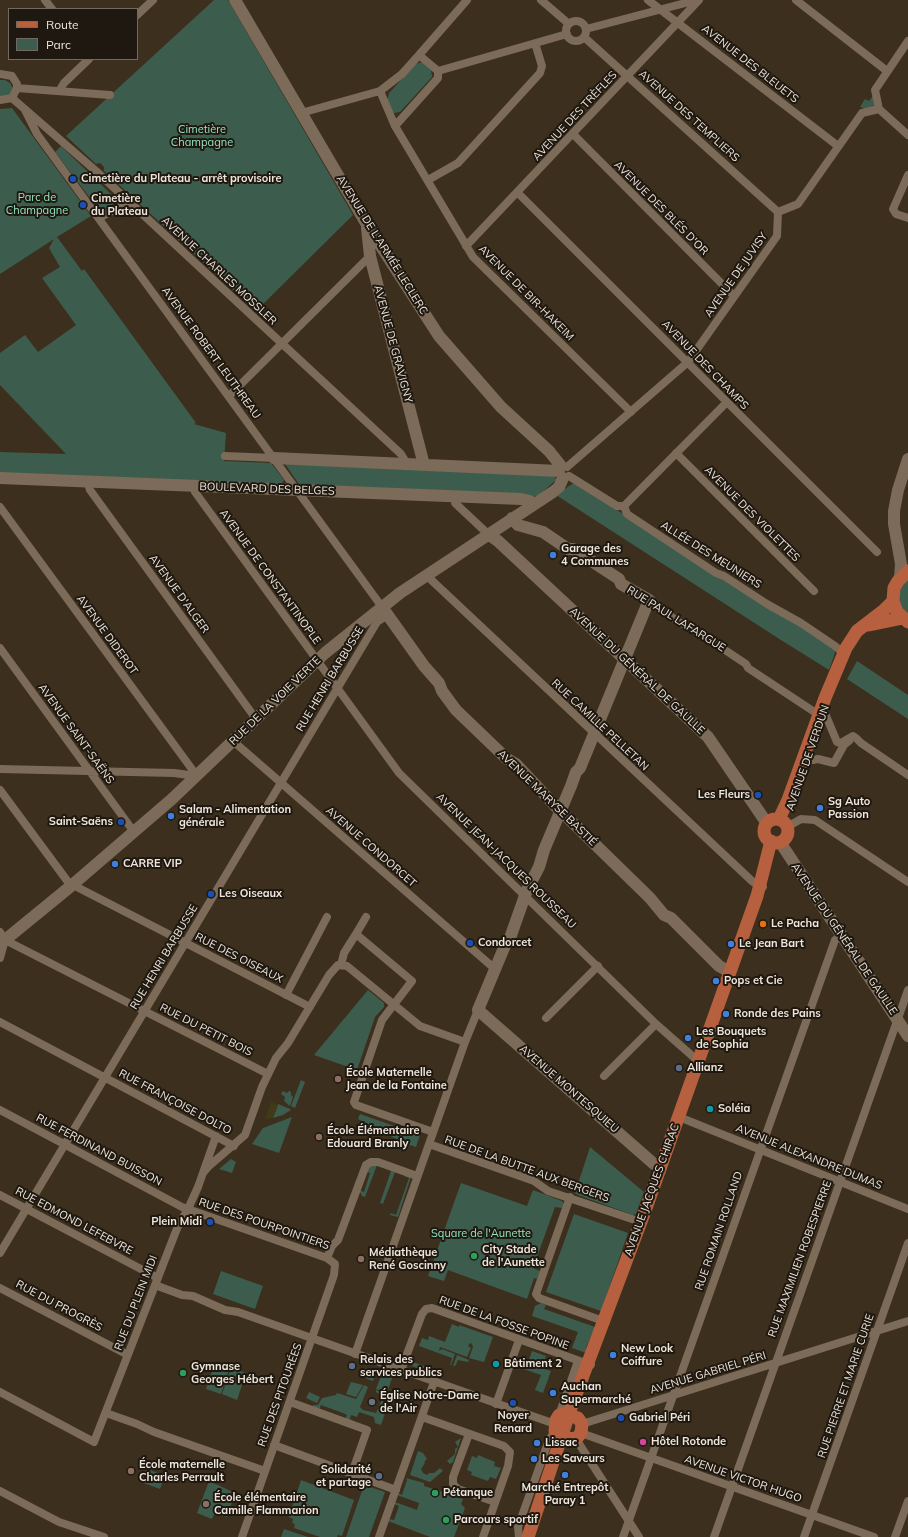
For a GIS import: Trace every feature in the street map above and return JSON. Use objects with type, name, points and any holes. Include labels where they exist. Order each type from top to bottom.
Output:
[{"type":"main road","points":[[904,574],[894,588],[893,601],[895,609],[905,620]]},
{"type":"main road","name":"AVENUE DE VERDUN","points":[[780,823],[843,653],[860,628],[883,611],[893,601]]},
{"type":"main road","points":[[860,628],[905,620]]},
{"type":"main road","name":"AVENUE DE VERDUN","points":[[780,823],[807,761],[822,712]]},
{"type":"main road","points":[[776,842],[765,832],[780,823]]},
{"type":"main road","name":"AVENUE JACQUES CHIRAC","points":[[605,1322],[776,842],[788,834],[780,823]]},
{"type":"main road","points":[[528,1537],[549,1475],[568,1427],[586,1364],[605,1322]]},
{"type":"street","points":[[45,0],[51,8]]},
{"type":"street","name":"AVENUE DE L'ARMÉE LECLERC","points":[[235,0],[366,223],[439,336],[501,407],[549,451],[564,472]]},
{"type":"street","points":[[301,113],[380,90],[402,74],[467,0]]},
{"type":"street","points":[[541,0],[569,24]]},
{"type":"street","name":"AVENUE DES BLEUETS","points":[[648,0],[838,146]]},
{"type":"street","points":[[586,28],[698,0]]},
{"type":"street","name":"AVENUE DES TRÈFLES","points":[[466,246],[698,0]]},
{"type":"street","points":[[796,0],[887,71]]},
{"type":"street","points":[[138,14],[150,1]]},
{"type":"street","points":[[567,34],[569,24],[574,21],[580,22],[586,28]]},
{"type":"street","points":[[567,34],[574,41],[584,37],[586,28]]},
{"type":"street","points":[[438,71],[567,34]]},
{"type":"street","name":"AVENUE DES TEMPLIERS","points":[[584,37],[778,212]]},
{"type":"street","points":[[908,41],[875,90],[879,109],[908,135]]},
{"type":"street","points":[[428,180],[458,163],[540,73],[542,66],[535,43]]},
{"type":"street","points":[[395,126],[438,78],[438,71],[419,55]]},
{"type":"street","points":[[59,91],[64,82],[87,60]]},
{"type":"street","points":[[0,74],[12,76],[17,84],[17,88],[12,98],[0,100]]},
{"type":"street","points":[[17,88],[110,95]]},
{"type":"street","name":"AVENUE DE BIR-HAKEIM","points":[[380,90],[395,126],[473,257],[631,412]]},
{"type":"street","name":"AVENUE CHARLES MOSSLER","points":[[12,98],[47,127],[282,343],[401,454],[407,464]]},
{"type":"street","points":[[778,212],[798,204],[862,113],[879,109]]},
{"type":"street","name":"AVENUE ROBERT LEUTHREAU","points":[[25,110],[37,134],[385,611]]},
{"type":"street","name":"AVENUE DES BLÉS D'OR","points":[[573,134],[734,296]]},
{"type":"street","points":[[908,174],[892,209],[896,214],[908,218]]},
{"type":"street","name":"AVENUE DES CHAMPS","points":[[518,192],[688,362],[726,403],[877,552]]},
{"type":"street","points":[[99,218],[129,202]]},
{"type":"street","name":"AVENUE DE JUVISY","points":[[564,472],[688,362],[734,296],[741,290],[777,236],[778,212]]},
{"type":"street","name":"AVENUE DE GRAVIGNY","points":[[366,223],[370,256],[424,465]]},
{"type":"street","points":[[229,396],[370,256]]},
{"type":"street","points":[[624,506],[726,403]]},
{"type":"street","name":"AVENUE DES VIOLETTES","points":[[676,453],[814,591]]},
{"type":"street","points":[[225,456],[564,472]]},
{"type":"street","points":[[904,574],[894,524],[894,511],[898,490],[908,459]]},
{"type":"street","name":"RUE DE LA VOIE VERTE","points":[[2,939],[72,885],[134,832],[197,776],[317,660],[385,611],[426,575],[559,487],[564,472]]},
{"type":"street","name":"ALLÉE DES MEUNIERS","points":[[564,472],[617,506],[624,506],[627,514],[716,573],[724,576],[767,604],[801,623],[843,653]]},
{"type":"street","points":[[908,472],[901,494],[898,514],[900,532],[908,553]]},
{"type":"street","name":"BOULEVARD DES BELGES","points":[[0,478],[521,499],[530,501],[533,504]]},
{"type":"street","name":"AVENUE D'ALGER","points":[[87,481],[90,490],[256,719]]},
{"type":"street","name":"AVENUE DE CONSTANTINOPLE","points":[[193,486],[194,492],[317,660]]},
{"type":"street","points":[[456,496],[455,503],[488,534]]},
{"type":"street","name":"AVENUE DIDEROT","points":[[0,507],[197,776]]},
{"type":"street","name":"RUE PAUL LAFARGUE","points":[[512,518],[518,524],[543,532],[568,549],[573,549],[619,579],[621,584],[649,600],[689,628],[695,630],[746,664],[748,668],[813,711],[822,712]]},
{"type":"street","name":"AVENUE DU GÉNÉRAL DE GAULLE","points":[[488,534],[498,541],[708,737],[764,818],[780,823]]},
{"type":"street","name":"RUE CAMILLE PELLETAN","points":[[426,575],[759,889]]},
{"type":"street","points":[[355,1354],[465,1042],[495,968],[506,943],[510,938],[526,896],[564,815],[576,772],[580,768],[649,600]]},
{"type":"street","name":"RUE HENRI BARBUSSE","points":[[0,1253],[377,622],[385,611]]},
{"type":"street","name":"AVENUE MARYSE BASTIÉ","points":[[385,611],[424,666],[429,669],[439,683],[442,691],[456,710],[507,759],[519,768],[526,778],[650,898],[664,915],[671,918],[719,966],[730,972]]},
{"type":"street","name":"AVENUE SAINT-SAËNS","points":[[0,648],[134,832]]},
{"type":"street","name":"AVENUE JEAN-JACQUES ROUSSEAU","points":[[317,660],[399,773],[656,1024],[698,1061]]},
{"type":"street","points":[[822,712],[837,742],[841,743],[853,736],[908,775]]},
{"type":"street","points":[[807,761],[818,759],[834,763],[844,745],[848,742],[853,740],[861,743]]},
{"type":"street","name":"AVENUE CONDORCET","points":[[233,741],[495,968]]},
{"type":"street","points":[[0,769],[174,773],[197,776]]},
{"type":"street","points":[[0,790],[72,885]]},
{"type":"street","points":[[780,823],[807,818],[819,822],[908,882]]},
{"type":"street","name":"AVENUE DU GÉNÉRAL DE GAULLE","points":[[776,842],[842,936],[908,1036]]},
{"type":"street","name":"RUE DES OISEAUX","points":[[72,885],[310,1007]]},
{"type":"street","points":[[286,995],[328,917]]},
{"type":"street","points":[[366,917],[344,953],[341,965],[349,968],[420,1026],[465,1042]]},
{"type":"street","points":[[356,934],[412,981],[382,1020],[354,1102],[356,1105],[433,1132]]},
{"type":"street","name":"RUE ROMAIN ROLLAND","points":[[623,1537],[835,940],[842,936]]},
{"type":"street","points":[[0,958],[2,939]]},
{"type":"street","name":"RUE DU PETIT BOIS","points":[[2,939],[268,1074]]},
{"type":"street","name":"RUE DU PLEIN MIDI","points":[[203,1174],[209,1166],[245,1135],[259,1093],[276,1058],[310,1007],[332,970],[341,965]]},
{"type":"street","points":[[546,1018],[598,966]]},
{"type":"street","name":"RUE MAXIMILIEN ROBESPIERRE","points":[[714,1537],[774,1364],[908,990]]},
{"type":"street","name":"AVENUE MONTESQUIEU","points":[[478,1010],[654,1164],[661,1166]]},
{"type":"street","name":"RUE FRANÇOISE DOLTO","points":[[0,1022],[234,1146]]},
{"type":"street","points":[[604,1076],[656,1024]]},
{"type":"street","name":"RUE FERDINAND BUISSON","points":[[0,1110],[188,1210]]},
{"type":"street","name":"AVENUE ALEXANDRE DUMAS","points":[[679,1116],[908,1209]]},
{"type":"street","name":"RUE DU PLEIN MIDI","points":[[0,1392],[94,1442],[178,1226],[188,1210],[203,1174],[216,1136]]},
{"type":"street","name":"RUE DE LA BUTTE AUX BERGERS","points":[[429,1144],[534,1181],[548,1191],[641,1222]]},
{"type":"street","points":[[330,1259],[332,1246],[338,1240],[366,1165],[371,1162],[378,1162],[417,1176]]},
{"type":"street","name":"RUE EDMOND LEFEBVRE","points":[[0,1195],[182,1295],[193,1296],[226,1310],[238,1312],[355,1354]]},
{"type":"street","points":[[570,1198],[536,1294],[539,1298],[605,1322]]},
{"type":"street","name":"RUE DES POURPOINTIERS","points":[[188,1210],[330,1259]]},
{"type":"street","name":"RUE PIERRE ET MARIE CURIE","points":[[804,1537],[908,1243]]},
{"type":"street","name":"RUE DES PITOURÉES","points":[[242,1537],[334,1275],[335,1266],[330,1259]]},
{"type":"street","name":"RUE DU PROGRÈS","points":[[0,1288],[128,1355]]},
{"type":"street","name":"RUE DE LA FOSSE POPINE","points":[[401,1370],[422,1314],[428,1308],[586,1364]]},
{"type":"street","name":"AVENUE GABRIEL PÉRI","points":[[568,1427],[673,1396],[908,1321]]},
{"type":"street","points":[[496,1404],[519,1340]]},
{"type":"street","name":"AVENUE VICTOR HUGO","points":[[355,1354],[496,1404],[568,1427],[874,1537]]},
{"type":"street","points":[[379,1537],[434,1382]]},
{"type":"street","points":[[290,1402],[367,1430],[352,1473]]},
{"type":"street","points":[[106,1413],[154,1432],[265,1471]]},
{"type":"street","points":[[422,1417],[504,1446],[510,1452],[511,1458],[483,1537]]},
{"type":"street","points":[[519,1537],[518,1527],[549,1440],[568,1427],[638,1537]]},
{"type":"street","points":[[469,1434],[453,1477],[453,1484],[458,1488],[495,1502]]},
{"type":"street","points":[[274,1444],[396,1490]]},
{"type":"street","points":[[0,1491],[59,1522],[104,1537]]},
{"type":"street","points":[[895,1537],[908,1501]]},
{"type":"green space","name":"Cimetière Champagne","points":[[214,0],[228,0],[353,215],[256,311],[104,171],[104,167],[100,163],[96,164],[66,136]]},
{"type":"green space","points":[[422,62],[431,70],[432,77],[400,112],[394,113],[387,102],[389,93],[416,64]]},
{"type":"green space","points":[[0,80],[5,80],[10,83],[13,88],[12,94],[0,98]]},
{"type":"green space","points":[[873,96],[874,105],[872,108],[866,109],[860,107],[865,99],[869,101]]},
{"type":"green space","name":"Parc de Champagne","points":[[12,108],[91,216],[57,237],[82,271],[84,269],[196,423],[194,424],[226,433],[224,461],[271,463],[284,480],[281,485],[0,475],[0,452],[66,454],[0,385],[0,353],[25,335],[38,352],[76,325],[42,278],[60,267],[49,248],[54,239],[0,274],[0,109]]},
{"type":"green space","points":[[61,146],[116,199],[113,204],[105,210],[99,210],[55,152]]},
{"type":"green space","points":[[285,464],[555,475],[556,480],[538,496],[301,487]]},
{"type":"green space","points":[[575,482],[623,514],[833,646],[835,653],[829,670],[556,495]]},
{"type":"green space","points":[[908,577],[908,615],[901,607],[899,590]]},
{"type":"green space","points":[[857,661],[908,695],[908,719],[847,679]]},
{"type":"green space","points":[[368,990],[384,1003],[384,1007],[375,1017],[357,1070],[314,1055]]},
{"type":"green space","points":[[301,1080],[305,1082],[295,1108],[291,1106]]},
{"type":"green space","points":[[283,1091],[287,1093],[289,1091],[291,1092],[293,1097],[290,1106],[284,1101],[285,1097],[281,1094]]},
{"type":"green space","points":[[278,1104],[291,1110],[283,1115],[273,1118]]},
{"type":"green space","points":[[360,1114],[420,1135],[416,1147],[404,1143],[358,1119]]},
{"type":"green space","points":[[292,1117],[279,1153],[252,1144],[263,1128]]},
{"type":"green space","points":[[590,1147],[644,1192],[636,1214],[633,1215],[575,1193]]},
{"type":"green space","points":[[231,1159],[236,1162],[232,1173],[219,1169]]},
{"type":"green space","points":[[377,1165],[365,1197],[362,1196],[359,1190],[364,1192],[370,1173],[365,1171],[371,1166]]},
{"type":"green space","points":[[391,1171],[395,1172],[383,1204],[380,1203]]},
{"type":"green space","points":[[404,1174],[411,1177],[398,1217],[390,1215],[391,1213],[396,1215],[409,1178],[404,1176]]},
{"type":"green space","name":"Square de l'Aunette","points":[[461,1183],[527,1206],[533,1190],[562,1201],[564,1204],[562,1208],[555,1207],[533,1268],[540,1271],[537,1279],[534,1278],[527,1299],[448,1270],[444,1281],[428,1276]]},
{"type":"green space","points":[[574,1214],[628,1233],[601,1311],[546,1292]]},
{"type":"green space","points":[[221,1271],[263,1286],[255,1309],[213,1294]]},
{"type":"green space","points":[[541,1303],[546,1305],[544,1309],[595,1327],[586,1348],[588,1349],[586,1353],[572,1348],[578,1332],[532,1316],[535,1306]]},
{"type":"green space","points":[[452,1324],[493,1337],[484,1362],[469,1358],[473,1347],[470,1343],[468,1346],[471,1348],[467,1357],[440,1347],[439,1351],[442,1349],[455,1354],[451,1365],[452,1358],[419,1346],[422,1338],[428,1340],[429,1336],[445,1342]]},
{"type":"green space","points":[[532,1351],[546,1356],[542,1368],[551,1371],[543,1393],[535,1390],[541,1375],[515,1366],[517,1361],[528,1363]]},
{"type":"green space","points":[[457,1355],[469,1360],[468,1362],[458,1360],[455,1366],[453,1366]]},
{"type":"green space","points":[[215,1362],[230,1367],[221,1394],[206,1389]]},
{"type":"green space","points":[[413,1362],[427,1367],[425,1371],[412,1366]]},
{"type":"green space","points":[[231,1368],[246,1373],[237,1400],[222,1394]]},
{"type":"green space","points":[[365,1368],[376,1372],[373,1381],[367,1379],[363,1374]]},
{"type":"green space","points":[[382,1374],[392,1378],[387,1393],[376,1389]]},
{"type":"green space","points":[[351,1382],[363,1385],[356,1397],[346,1394]]},
{"type":"green space","points":[[364,1385],[368,1387],[360,1407],[363,1410],[376,1413],[383,1397],[376,1392],[376,1390],[387,1394],[385,1399],[389,1401],[381,1425],[375,1423],[374,1417],[359,1412],[357,1417],[351,1415],[350,1419],[354,1421],[345,1419],[347,1415],[343,1413],[321,1405],[319,1410],[313,1408],[313,1405],[318,1405],[322,1398],[336,1395],[337,1393],[356,1399]]},
{"type":"green space","points":[[309,1392],[320,1397],[317,1403],[306,1398]]},
{"type":"green space","points":[[461,1438],[458,1447],[455,1442]]},
{"type":"green space","points":[[458,1447],[453,1462],[450,1464],[447,1461],[455,1454],[455,1449]]},
{"type":"green space","points":[[418,1451],[423,1453],[427,1459],[421,1469],[423,1473],[427,1475],[429,1473],[434,1473],[440,1468],[443,1471],[430,1482],[410,1475]]},
{"type":"green space","points":[[478,1455],[495,1462],[494,1466],[501,1468],[496,1479],[490,1477],[488,1481],[471,1475],[472,1472],[467,1470],[472,1456],[477,1458]]},
{"type":"green space","points":[[146,1469],[165,1475],[160,1489],[141,1482]]},
{"type":"green space","points":[[406,1478],[424,1483],[424,1486],[443,1492],[443,1494],[463,1499],[461,1504],[465,1508],[454,1537],[430,1537],[388,1521],[389,1519],[394,1520],[399,1506],[394,1504],[395,1502],[417,1510],[419,1503],[397,1495],[398,1493],[402,1495],[407,1480]]},
{"type":"green space","points":[[301,1480],[354,1500],[342,1536],[320,1537],[294,1528],[295,1524],[292,1523],[293,1519],[289,1517]]},
{"type":"green space","points":[[209,1481],[235,1493],[227,1517],[215,1513],[217,1508],[212,1519],[197,1513]]},
{"type":"green space","points":[[364,1485],[385,1492],[369,1537],[346,1537]]},
{"type":"green space","points":[[284,1529],[308,1537],[281,1537]]},
{"type":"sand","points":[[271,1102],[278,1105],[273,1118],[265,1119]]},
{"type":"place","name":"Cimetière du Plateau - arrêt provisoire","points":[[73,179]]},
{"type":"place","name":"Cimetière du Plateau","points":[[83,205]]},
{"type":"place","name":"Garage des 4 Communes","points":[[553,555]]},
{"type":"place","name":"Les Fleurs","points":[[758,795]]},
{"type":"place","name":"Sg Auto Passion","points":[[820,808]]},
{"type":"place","name":"Salam - Alimentation générale","points":[[171,816]]},
{"type":"place","name":"Saint-Saëns","points":[[121,822]]},
{"type":"place","name":"CARRE VIP","points":[[115,864]]},
{"type":"place","name":"Les Oiseaux","points":[[211,894]]},
{"type":"place","name":"Le Pacha","points":[[763,924]]},
{"type":"place","name":"Condorcet","points":[[470,943]]},
{"type":"place","name":"Le Jean Bart","points":[[731,944]]},
{"type":"place","name":"Pops et Cie","points":[[716,981]]},
{"type":"place","name":"Ronde des Pains","points":[[726,1014]]},
{"type":"place","name":"Les Bouquets de Sophia","points":[[688,1038]]},
{"type":"place","name":"Allianz","points":[[679,1068]]},
{"type":"place","name":"École Maternelle Jean de la Fontaine","points":[[338,1079]]},
{"type":"place","name":"Soléia","points":[[710,1109]]},
{"type":"place","name":"École Élémentaire Edouard Branly","points":[[319,1137]]},
{"type":"place","name":"Plein Midi","points":[[210,1222]]},
{"type":"place","name":"City Stade de l'Aunette","points":[[474,1256]]},
{"type":"place","name":"Médiathèque René Goscinny","points":[[361,1259]]},
{"type":"place","name":"New Look Coiffure","points":[[613,1355]]},
{"type":"place","name":"Bâtiment 2","points":[[496,1364]]},
{"type":"place","name":"Relais des services publics","points":[[352,1366]]},
{"type":"place","name":"Gymnase Georges Hébert","points":[[183,1373]]},
{"type":"place","name":"Auchan Supermarché","points":[[553,1393]]},
{"type":"place","name":"Église Notre-Dame de l'Air","points":[[372,1402]]},
{"type":"place","name":"Noyer Renard","points":[[513,1403]]},
{"type":"place","name":"Gabriel Péri","points":[[621,1418]]},
{"type":"place","name":"Hôtel Rotonde","points":[[643,1442]]},
{"type":"place","name":"Lissac","points":[[537,1443]]},
{"type":"place","name":"Les Saveurs","points":[[534,1459]]},
{"type":"place","name":"École maternelle Charles Perrault","points":[[131,1471]]},
{"type":"place","name":"Marché Entrepôt Paray 1","points":[[565,1475]]},
{"type":"place","name":"Solidarité et partage","points":[[379,1476]]},
{"type":"place","name":"Pétanque","points":[[435,1493]]},
{"type":"place","name":"École élémentaire Camille Flammarion","points":[[206,1504]]},
{"type":"place","name":"Parcours sportif","points":[[446,1520]]}]
